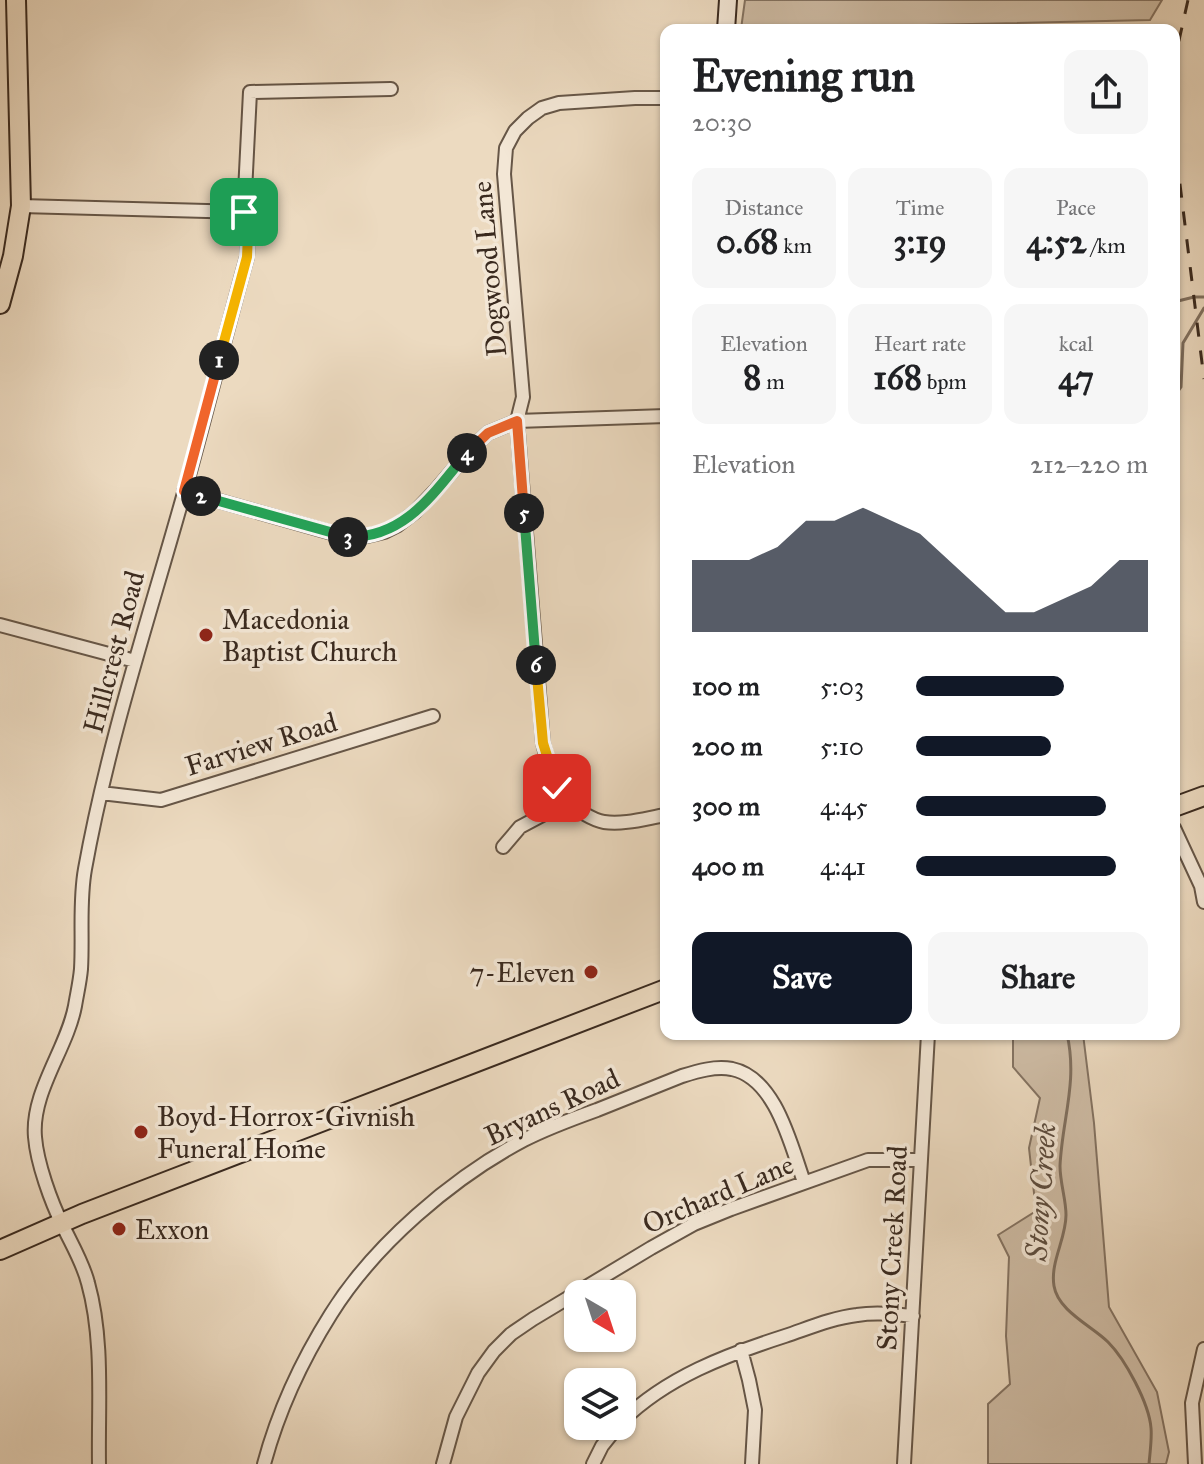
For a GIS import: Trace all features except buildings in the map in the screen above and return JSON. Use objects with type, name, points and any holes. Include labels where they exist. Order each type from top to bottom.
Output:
[{"type":"main road","points":[[0,304],[13,256],[21,206],[16,0]]},
{"type":"main road","points":[[1180,805],[1204,796]]},
{"type":"main road","points":[[0,1250],[61,1222],[660,991]]},
{"type":"street","points":[[726,24],[728,0]]},
{"type":"street","name":"Hillcrest Road","points":[[99,1464],[98,1336],[95,1314],[84,1272],[40,1165],[35,1136],[36,1114],[74,1011],[81,972],[80,907],[101,793],[247,257],[248,234],[244,212],[250,92],[391,89]]},
{"type":"street","name":"Dogwood Lane","points":[[567,802],[557,788],[543,743],[517,421],[523,397],[504,174],[506,148],[515,131],[542,108],[559,103],[660,98]]},
{"type":"street","points":[[21,206],[244,212]]},
{"type":"street","points":[[184,491],[332,533],[350,537],[367,536],[398,525],[415,512],[488,433],[517,421],[660,416]]},
{"type":"street","points":[[0,625],[135,661]]},
{"type":"street","name":"Farview Road","points":[[101,793],[161,800],[433,716]]},
{"type":"street","points":[[503,847],[520,827],[567,802],[602,822],[660,816]]},
{"type":"street","points":[[1180,841],[1201,886],[1204,902]]},
{"type":"street","name":"Stony Creek Road","points":[[904,1464],[928,1040]]},
{"type":"street","name":"Bryans Road","points":[[264,1464],[284,1405],[303,1365],[348,1290],[401,1230],[444,1193],[525,1139],[682,1076],[701,1070],[734,1069],[750,1077],[774,1103],[804,1182]]},
{"type":"street","name":"Orchard Lane","points":[[443,1464],[456,1417],[478,1373],[494,1351],[511,1334],[595,1280],[694,1224],[804,1182],[868,1160],[921,1160]]},
{"type":"street","points":[[636,1408],[668,1384],[741,1350],[857,1315],[913,1316]]},
{"type":"street","points":[[1195,1464],[1192,1403],[1204,1349]]},
{"type":"street","points":[[741,1350],[755,1410],[752,1464]]},
{"type":"street","points":[[593,1464],[607,1440]]},
{"type":"shaded area","points":[[745,0],[1162,0],[1150,20],[742,24]]},
{"type":"shaded area","points":[[1013,1040],[1084,1040],[1109,1307],[1157,1392],[1169,1452],[1166,1464],[988,1464],[988,1404],[1010,1384],[1006,1336],[1009,1257],[998,1235],[1036,1211],[1029,1148],[1040,1098],[1013,1067]]},
{"type":"waterway","name":"Stony Creek","points":[[1180,300],[1204,297]]},
{"type":"waterway","name":"Stony Creek","points":[[1180,388],[1183,343],[1204,308]]},
{"type":"waterway","name":"Stony Creek","points":[[1068,1040],[1070,1085],[1060,1166],[1066,1215],[1054,1268],[1054,1286],[1062,1303],[1115,1350],[1135,1382],[1146,1406],[1151,1428],[1149,1464]]},
{"type":"railway","points":[[1180,36],[1188,0]]},
{"type":"railway","points":[[1180,184],[1204,379]]},
{"type":"place","name":"Macedonia Baptist Church","points":[[206,635]]},
{"type":"place","name":"7-Eleven","points":[[591,972]]},
{"type":"place","name":"Boyd-Horrox-Givnish Funeral Home","points":[[141,1132]]},
{"type":"place","name":"Exxon","points":[[119,1229]]},
{"type":"route","points":[[244,212],[248,234],[247,257],[184,491],[332,533],[350,537],[367,536],[384,532],[415,512],[488,433],[517,421],[543,743],[557,788]]}]
